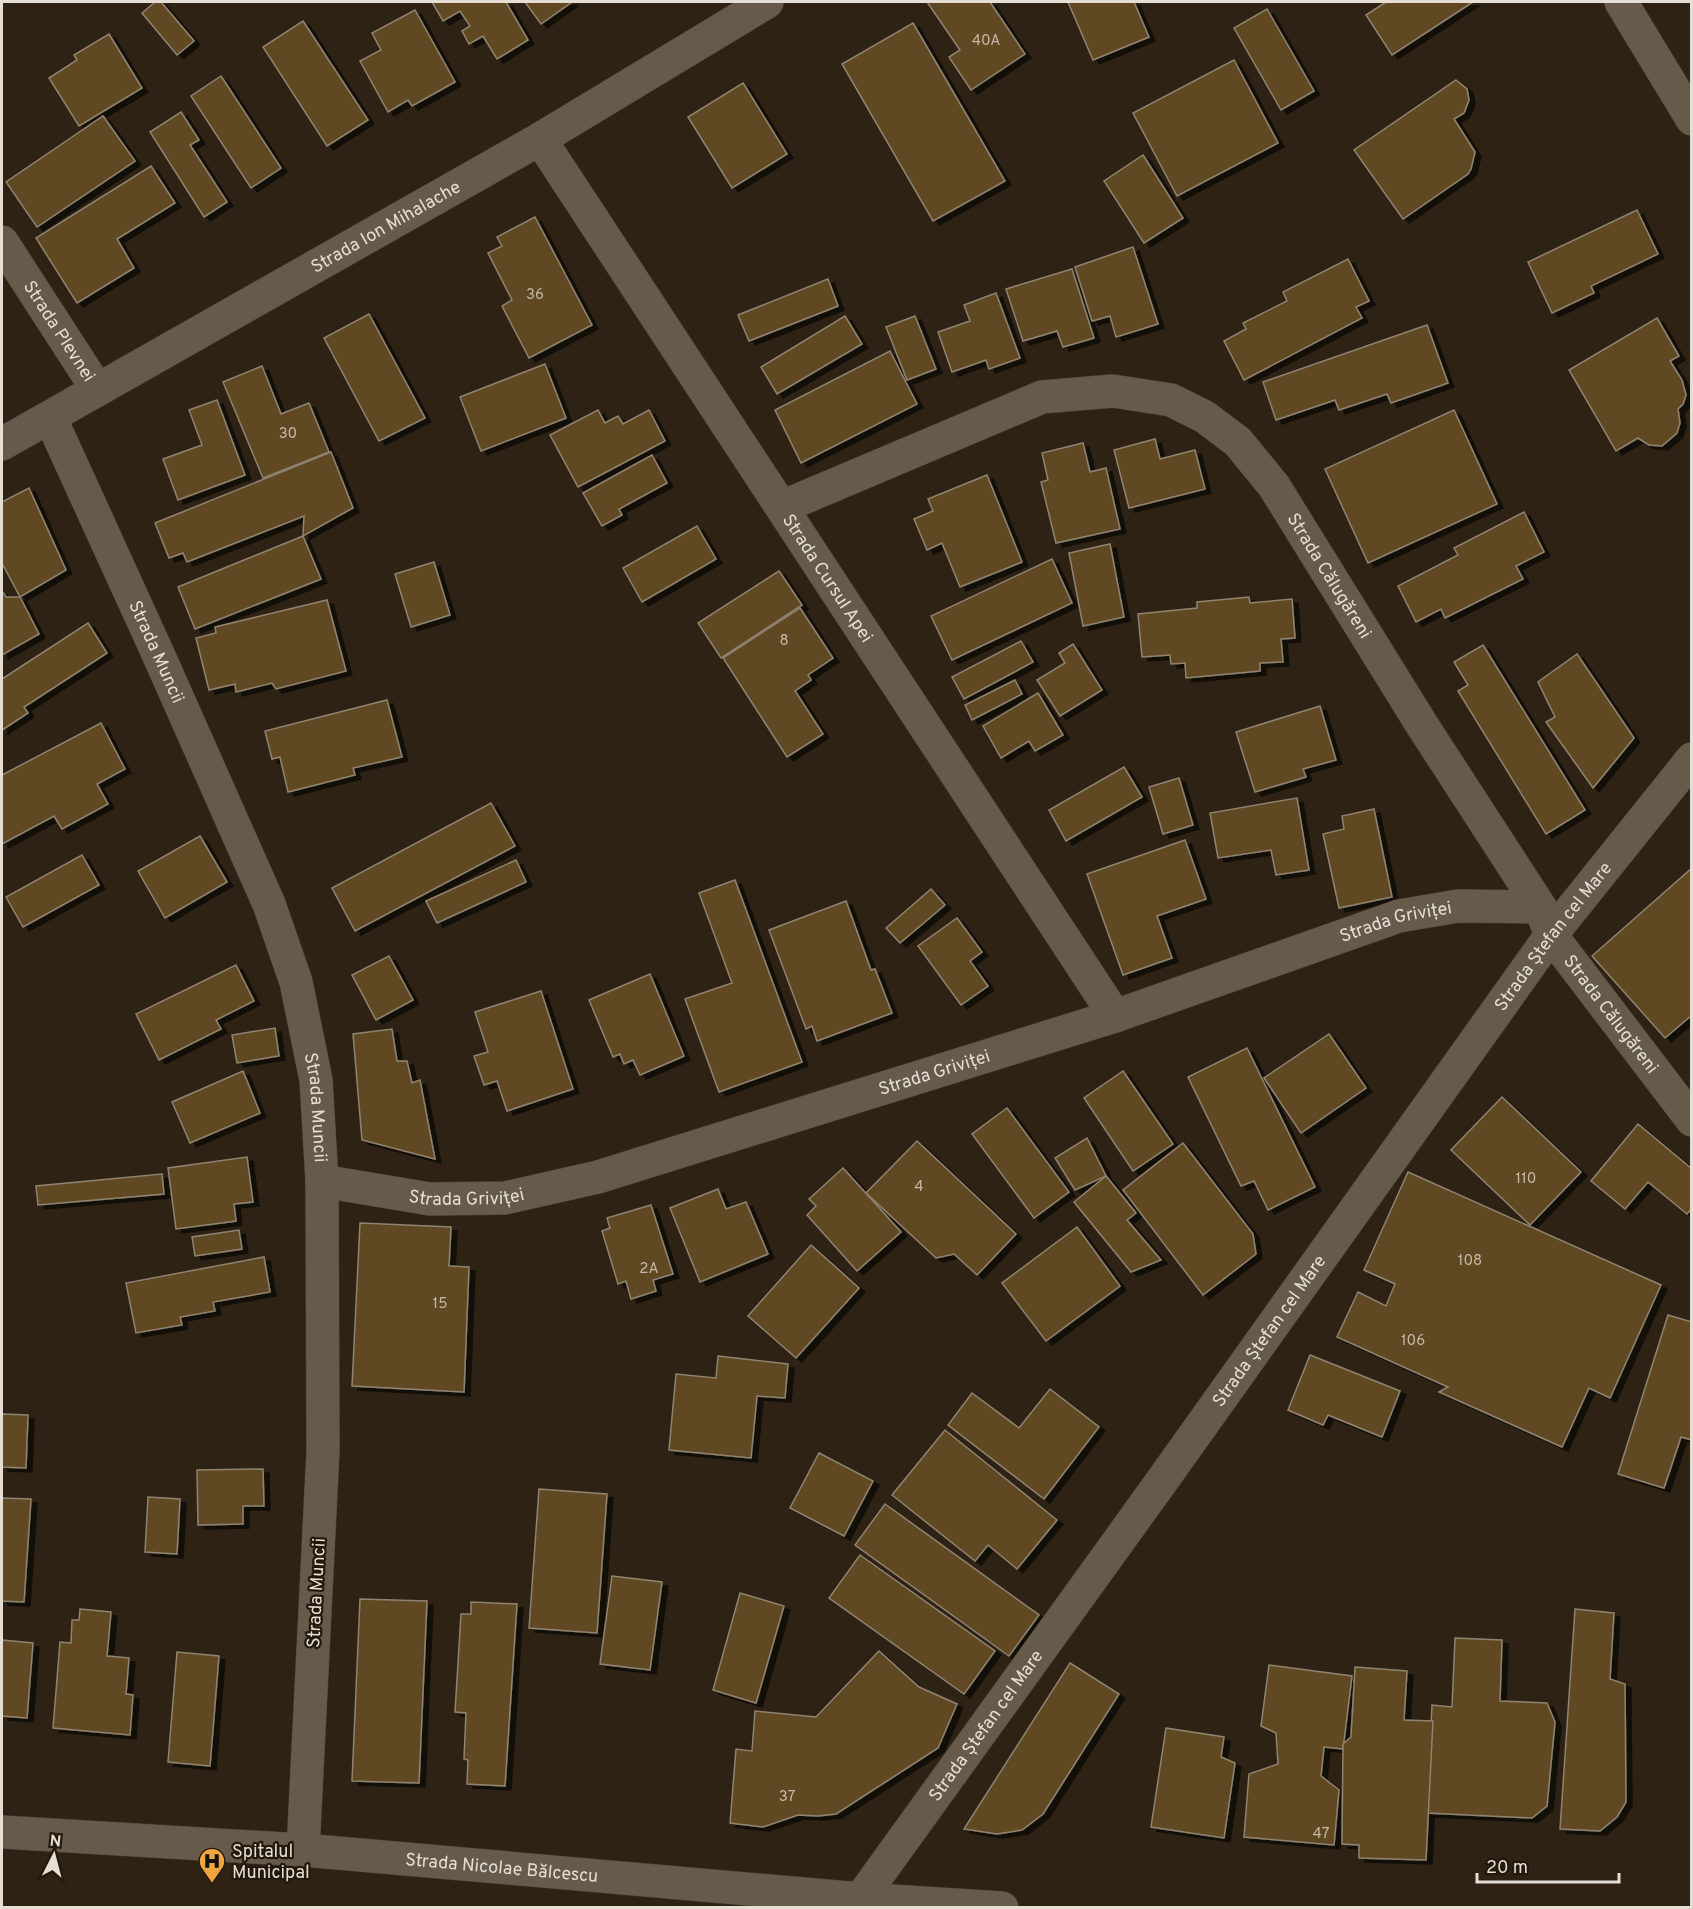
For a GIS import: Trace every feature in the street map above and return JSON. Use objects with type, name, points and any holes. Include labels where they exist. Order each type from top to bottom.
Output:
[{"type":"street","name":"Strada Ion Mihalache","points":[[2,444],[540,139],[767,2]]},
{"type":"street","points":[[1622,2],[1692,119]]},
{"type":"street","name":"Strada Cursul Apei","points":[[540,139],[1114,1016]]},
{"type":"street","name":"Strada Plevnei","points":[[2,243],[97,389]]},
{"type":"street","name":"Strada Călugăreni","points":[[782,507],[1042,397],[1113,391],[1171,400],[1205,417],[1238,442],[1274,486],[1545,921],[1692,1120]]},
{"type":"street","name":"Strada Muncii","points":[[50,417],[269,904],[296,981],[316,1080],[322,1181],[322,1451],[303,1850]]},
{"type":"street","name":"Strada Ștefan cel Mare","points":[[857,1903],[1159,1485],[1545,921],[1692,759]]},
{"type":"street","name":"Strada Griviței","points":[[322,1181],[430,1199],[505,1198],[598,1177],[1114,1016],[1399,916],[1458,906],[1545,921]]},
{"type":"street","name":"Strada Nicolae Bălcescu","points":[[2,1832],[303,1850],[857,1903],[1002,1908]]},
{"type":"building","points":[[155,2],[161,2],[194,41],[177,55],[142,13]]},
{"type":"building","points":[[432,2],[506,2],[528,40],[497,59],[483,36],[469,44],[462,31],[470,26],[460,11],[443,21]]},
{"type":"building","points":[[525,2],[572,2],[541,24]]},
{"type":"building","points":[[927,2],[990,2],[1025,54],[971,90],[949,57],[960,50]]},
{"type":"building","points":[[1068,2],[1134,2],[1149,37],[1093,60]]},
{"type":"building","points":[[1386,2],[1473,2],[1392,55],[1366,15]]},
{"type":"building","points":[[1267,9],[1314,91],[1281,110],[1234,28]]},
{"type":"building","points":[[415,10],[455,82],[412,106],[408,100],[388,112],[360,61],[381,50],[372,33]]},
{"type":"building","points":[[303,21],[368,120],[327,146],[263,47]]},
{"type":"building","points":[[913,23],[1005,181],[933,221],[842,64]]},
{"type":"building","points":[[109,34],[142,88],[79,126],[49,78],[77,60],[74,55]]},
{"type":"building","points":[[1234,60],[1278,143],[1177,196],[1133,113]]},
{"type":"building","points":[[221,76],[281,168],[251,188],[191,96]]},
{"type":"building","points":[[1456,80],[1467,89],[1469,100],[1464,113],[1454,119],[1475,152],[1471,169],[1468,174],[1403,219],[1354,150]]},
{"type":"building","points":[[743,83],[787,154],[732,188],[688,117]]},
{"type":"building","points":[[181,112],[199,140],[190,145],[227,202],[204,217],[150,132]]},
{"type":"building","points":[[103,116],[135,161],[37,227],[6,182]]},
{"type":"building","points":[[1143,155],[1183,218],[1144,243],[1104,181]]},
{"type":"building","points":[[151,166],[175,203],[117,239],[134,268],[77,303],[36,238]]},
{"type":"building","points":[[1637,210],[1658,254],[1591,286],[1594,293],[1552,313],[1528,262]]},
{"type":"building","points":[[535,217],[592,325],[529,358],[502,306],[512,300],[488,253],[502,246],[497,237]]},
{"type":"building","points":[[1133,247],[1158,324],[1116,337],[1110,316],[1092,321],[1075,267]]},
{"type":"building","points":[[1348,259],[1369,301],[1356,307],[1362,318],[1244,380],[1224,341],[1246,329],[1243,323],[1287,301],[1283,292]]},
{"type":"building","points":[[1072,269],[1094,338],[1063,347],[1057,331],[1023,341],[1006,289]]},
{"type":"building","points":[[828,279],[838,306],[749,341],[738,315]]},
{"type":"building","points":[[996,293],[1020,358],[989,369],[986,360],[952,372],[938,332],[970,321],[964,305]]},
{"type":"building","points":[[369,314],[425,418],[379,441],[324,338]]},
{"type":"building","points":[[845,316],[862,344],[777,394],[761,367]]},
{"type":"building","points":[[915,316],[936,369],[907,380],[886,327]]},
{"type":"building","points":[[1657,318],[1679,356],[1670,361],[1682,380],[1686,395],[1683,404],[1678,409],[1680,423],[1677,433],[1662,446],[1649,445],[1638,438],[1616,451],[1569,370]]},
{"type":"building","points":[[1427,325],[1448,383],[1391,403],[1387,394],[1339,410],[1335,400],[1276,420],[1263,382]]},
{"type":"building","points":[[890,351],[917,404],[801,463],[775,410]]},
{"type":"building","points":[[545,364],[566,418],[481,451],[460,397]]},
{"type":"building","points":[[262,366],[281,414],[309,403],[329,452],[263,478],[223,382]]},
{"type":"building","points":[[217,400],[245,475],[178,500],[163,459],[202,445],[189,410]]},
{"type":"building","points":[[598,410],[605,423],[618,416],[623,424],[649,410],[665,441],[578,487],[550,435]]},
{"type":"building","points":[[1454,410],[1497,504],[1368,563],[1325,469]]},
{"type":"building","points":[[1155,439],[1160,459],[1195,450],[1205,489],[1129,508],[1114,450]]},
{"type":"building","points":[[1083,443],[1090,472],[1106,468],[1120,529],[1056,543],[1041,482],[1048,480],[1042,453]]},
{"type":"building","points":[[331,452],[353,508],[303,536],[304,516],[187,562],[183,553],[169,558],[155,523]]},
{"type":"building","points":[[652,455],[667,483],[619,509],[622,515],[602,526],[583,493]]},
{"type":"building","points":[[987,475],[1022,562],[960,587],[942,543],[927,550],[914,519],[933,511],[928,499]]},
{"type":"building","points":[[29,488],[66,570],[20,597],[2,563],[2,502]]},
{"type":"building","points":[[1524,512],[1544,552],[1516,566],[1523,579],[1445,618],[1441,609],[1416,622],[1398,586],[1458,555],[1454,548]]},
{"type":"building","points":[[697,526],[716,559],[642,602],[623,568]]},
{"type":"building","points":[[303,536],[321,579],[195,629],[178,587]]},
{"type":"building","points":[[1110,544],[1124,617],[1083,626],[1069,553]]},
{"type":"building","points":[[1052,559],[1072,603],[952,660],[931,616]]},
{"type":"building","points":[[434,562],[450,615],[411,627],[395,574]]},
{"type":"building","points":[[779,571],[802,605],[721,658],[698,623]]},
{"type":"building","points":[[2,591],[6,597],[20,597],[39,634],[2,655]]},
{"type":"building","points":[[1249,597],[1250,603],[1292,599],[1295,638],[1281,639],[1283,662],[1260,663],[1260,671],[1186,678],[1185,663],[1171,664],[1170,655],[1142,657],[1138,614],[1197,608],[1197,602]]},
{"type":"building","points":[[327,600],[346,671],[276,689],[272,683],[236,692],[235,684],[209,690],[196,638],[216,633],[215,627]]},
{"type":"building","points":[[800,608],[833,658],[808,675],[811,680],[795,691],[823,734],[787,757],[723,658]]},
{"type":"building","points":[[88,623],[107,653],[24,707],[28,713],[2,730],[2,679]]},
{"type":"building","points":[[1021,641],[1033,662],[964,699],[952,677]]},
{"type":"building","points":[[1073,644],[1102,690],[1060,716],[1037,680],[1065,663],[1059,653]]},
{"type":"building","points":[[1483,645],[1585,810],[1546,834],[1458,691],[1468,685],[1454,662]]},
{"type":"building","points":[[1577,654],[1634,738],[1593,788],[1546,722],[1555,717],[1538,682]]},
{"type":"building","points":[[1015,680],[1022,694],[972,720],[965,705]]},
{"type":"building","points":[[1038,693],[1063,735],[1035,751],[1029,741],[1001,758],[983,726]]},
{"type":"building","points":[[387,700],[402,757],[353,768],[355,775],[288,792],[280,757],[272,759],[265,731]]},
{"type":"building","points":[[1320,706],[1336,760],[1303,769],[1306,777],[1255,792],[1236,732]]},
{"type":"building","points":[[101,723],[125,769],[97,784],[108,804],[62,829],[54,816],[2,844],[2,775]]},
{"type":"building","points":[[1124,767],[1142,797],[1066,841],[1049,810]]},
{"type":"building","points":[[1179,778],[1193,825],[1163,834],[1149,787]]},
{"type":"building","points":[[1297,798],[1309,870],[1276,875],[1271,850],[1218,858],[1210,813]]},
{"type":"building","points":[[491,803],[515,846],[355,931],[332,888]]},
{"type":"building","points":[[1374,809],[1392,897],[1339,908],[1323,834],[1344,829],[1342,816]]},
{"type":"building","points":[[200,836],[227,882],[165,918],[138,871]]},
{"type":"building","points":[[1185,840],[1206,899],[1157,916],[1172,958],[1123,975],[1087,874]]},
{"type":"building","points":[[82,855],[99,885],[23,927],[6,897]]},
{"type":"building","points":[[516,860],[526,882],[437,923],[426,901]]},
{"type":"building","points":[[1692,868],[1692,1015],[1665,1038],[1592,956]]},
{"type":"building","points":[[735,880],[802,1062],[719,1092],[685,999],[732,983],[699,893]]},
{"type":"building","points":[[931,889],[945,905],[900,943],[886,928]]},
{"type":"building","points":[[846,901],[871,970],[875,969],[892,1013],[817,1041],[812,1026],[806,1029],[769,930]]},
{"type":"building","points":[[957,918],[982,952],[970,961],[988,986],[961,1005],[918,946]]},
{"type":"building","points":[[389,956],[413,1000],[376,1020],[352,975]]},
{"type":"building","points":[[236,965],[254,1001],[216,1020],[221,1029],[159,1060],[136,1014]]},
{"type":"building","points":[[650,974],[684,1056],[640,1075],[633,1060],[624,1064],[620,1054],[613,1057],[589,1000]]},
{"type":"building","points":[[541,991],[573,1089],[507,1111],[497,1081],[484,1085],[474,1056],[488,1052],[475,1012]]},
{"type":"building","points":[[275,1028],[279,1056],[237,1063],[232,1035]]},
{"type":"building","points":[[392,1029],[397,1061],[407,1061],[412,1083],[420,1080],[435,1159],[362,1140],[353,1034]]},
{"type":"building","points":[[1329,1034],[1366,1088],[1301,1133],[1264,1078]]},
{"type":"building","points":[[1247,1048],[1315,1187],[1268,1210],[1254,1181],[1241,1186],[1188,1077]]},
{"type":"building","points":[[243,1071],[260,1113],[190,1143],[172,1102]]},
{"type":"building","points":[[1123,1071],[1173,1144],[1133,1171],[1084,1098]]},
{"type":"building","points":[[1502,1097],[1581,1172],[1530,1225],[1451,1150]]},
{"type":"building","points":[[1007,1108],[1069,1192],[1034,1218],[972,1134]]},
{"type":"building","points":[[1638,1124],[1692,1169],[1692,1208],[1687,1214],[1648,1182],[1625,1209],[1591,1181]]},
{"type":"building","points":[[1087,1138],[1106,1176],[1075,1190],[1055,1158]]},
{"type":"building","points":[[917,1141],[1016,1234],[977,1275],[954,1254],[936,1258],[866,1193]]},
{"type":"building","points":[[1183,1143],[1253,1234],[1256,1254],[1203,1295],[1123,1190]]},
{"type":"building","points":[[247,1157],[253,1202],[234,1204],[236,1221],[176,1229],[168,1168]]},
{"type":"building","points":[[843,1168],[901,1232],[857,1271],[807,1215],[816,1206],[809,1199]]},
{"type":"building","points":[[1408,1172],[1661,1285],[1610,1398],[1589,1388],[1562,1447],[1439,1392],[1448,1387],[1337,1337],[1358,1292],[1386,1306],[1395,1284],[1364,1270]]},
{"type":"building","points":[[162,1174],[164,1194],[38,1205],[36,1186]]},
{"type":"building","points":[[1106,1176],[1136,1213],[1127,1220],[1161,1260],[1131,1272],[1074,1202]]},
{"type":"building","points":[[718,1189],[726,1209],[746,1202],[768,1254],[700,1282],[670,1208]]},
{"type":"building","points":[[651,1205],[673,1274],[653,1280],[656,1291],[631,1299],[626,1281],[618,1284],[602,1231],[610,1228],[607,1218]]},
{"type":"building","points":[[360,1223],[451,1227],[449,1266],[469,1267],[464,1392],[352,1386]]},
{"type":"building","points":[[1077,1227],[1120,1286],[1046,1341],[1002,1283]]},
{"type":"building","points":[[239,1230],[242,1249],[195,1256],[192,1237]]},
{"type":"building","points":[[811,1245],[859,1288],[796,1358],[748,1316]]},
{"type":"building","points":[[264,1257],[270,1292],[213,1302],[215,1311],[180,1317],[182,1325],[136,1333],[126,1283]]},
{"type":"building","points":[[1668,1315],[1692,1322],[1692,1440],[1681,1437],[1664,1488],[1618,1474]]},
{"type":"building","points":[[1310,1355],[1400,1391],[1382,1437],[1328,1415],[1323,1425],[1288,1410]]},
{"type":"building","points":[[718,1356],[788,1364],[785,1398],[757,1396],[751,1458],[669,1450],[676,1374],[716,1378]]},
{"type":"building","points":[[1050,1389],[1099,1427],[1044,1499],[948,1425],[972,1393],[1019,1428]]},
{"type":"building","points":[[2,1414],[28,1415],[26,1468],[2,1467]]},
{"type":"building","points":[[945,1430],[1057,1520],[1017,1569],[988,1545],[975,1561],[892,1495]]},
{"type":"building","points":[[819,1453],[873,1481],[844,1536],[790,1508]]},
{"type":"building","points":[[263,1469],[264,1506],[243,1506],[243,1524],[198,1525],[197,1470]]},
{"type":"building","points":[[539,1489],[607,1494],[597,1633],[529,1628]]},
{"type":"building","points":[[148,1497],[180,1499],[177,1554],[145,1552]]},
{"type":"building","points":[[2,1498],[31,1499],[24,1602],[2,1601]]},
{"type":"building","points":[[885,1504],[1039,1615],[1009,1656],[855,1545]]},
{"type":"building","points":[[860,1555],[995,1651],[964,1694],[829,1598]]},
{"type":"building","points":[[612,1576],[662,1582],[650,1670],[600,1664]]},
{"type":"building","points":[[740,1593],[784,1606],[756,1703],[713,1690]]},
{"type":"building","points":[[360,1599],[427,1601],[419,1783],[352,1781]]},
{"type":"building","points":[[471,1602],[517,1604],[505,1786],[467,1784],[468,1760],[464,1759],[466,1713],[455,1712],[461,1614],[471,1614]]},
{"type":"building","points":[[80,1609],[111,1612],[107,1656],[129,1658],[126,1694],[133,1695],[130,1735],[53,1728],[60,1642],[71,1643],[72,1620],[79,1620]]},
{"type":"building","points":[[1575,1609],[1614,1613],[1610,1679],[1625,1684],[1626,1802],[1617,1817],[1600,1831],[1560,1829]]},
{"type":"building","points":[[1455,1638],[1502,1640],[1500,1701],[1547,1703],[1555,1722],[1547,1806],[1532,1818],[1427,1813],[1432,1705],[1452,1707]]},
{"type":"building","points":[[2,1640],[33,1643],[27,1718],[2,1716]]},
{"type":"building","points":[[879,1651],[919,1687],[957,1704],[938,1748],[836,1814],[798,1815],[763,1827],[730,1823],[736,1749],[752,1751],[755,1711],[816,1717]]},
{"type":"building","points":[[177,1652],[219,1656],[210,1766],[168,1762]]},
{"type":"building","points":[[1070,1663],[1119,1694],[1043,1814],[1022,1830],[997,1834],[964,1829]]},
{"type":"building","points":[[1269,1665],[1352,1676],[1343,1749],[1324,1747],[1321,1776],[1339,1790],[1334,1845],[1244,1837],[1249,1774],[1278,1764],[1276,1733],[1261,1726]]},
{"type":"building","points":[[1355,1667],[1407,1671],[1404,1720],[1433,1721],[1426,1860],[1359,1858],[1359,1845],[1342,1844],[1343,1744],[1351,1737]]},
{"type":"building","points":[[1166,1728],[1224,1737],[1221,1757],[1235,1763],[1224,1838],[1151,1827]]},
{"type":"place","name":"Spitalul Municipal","points":[[212,1884]]}]
